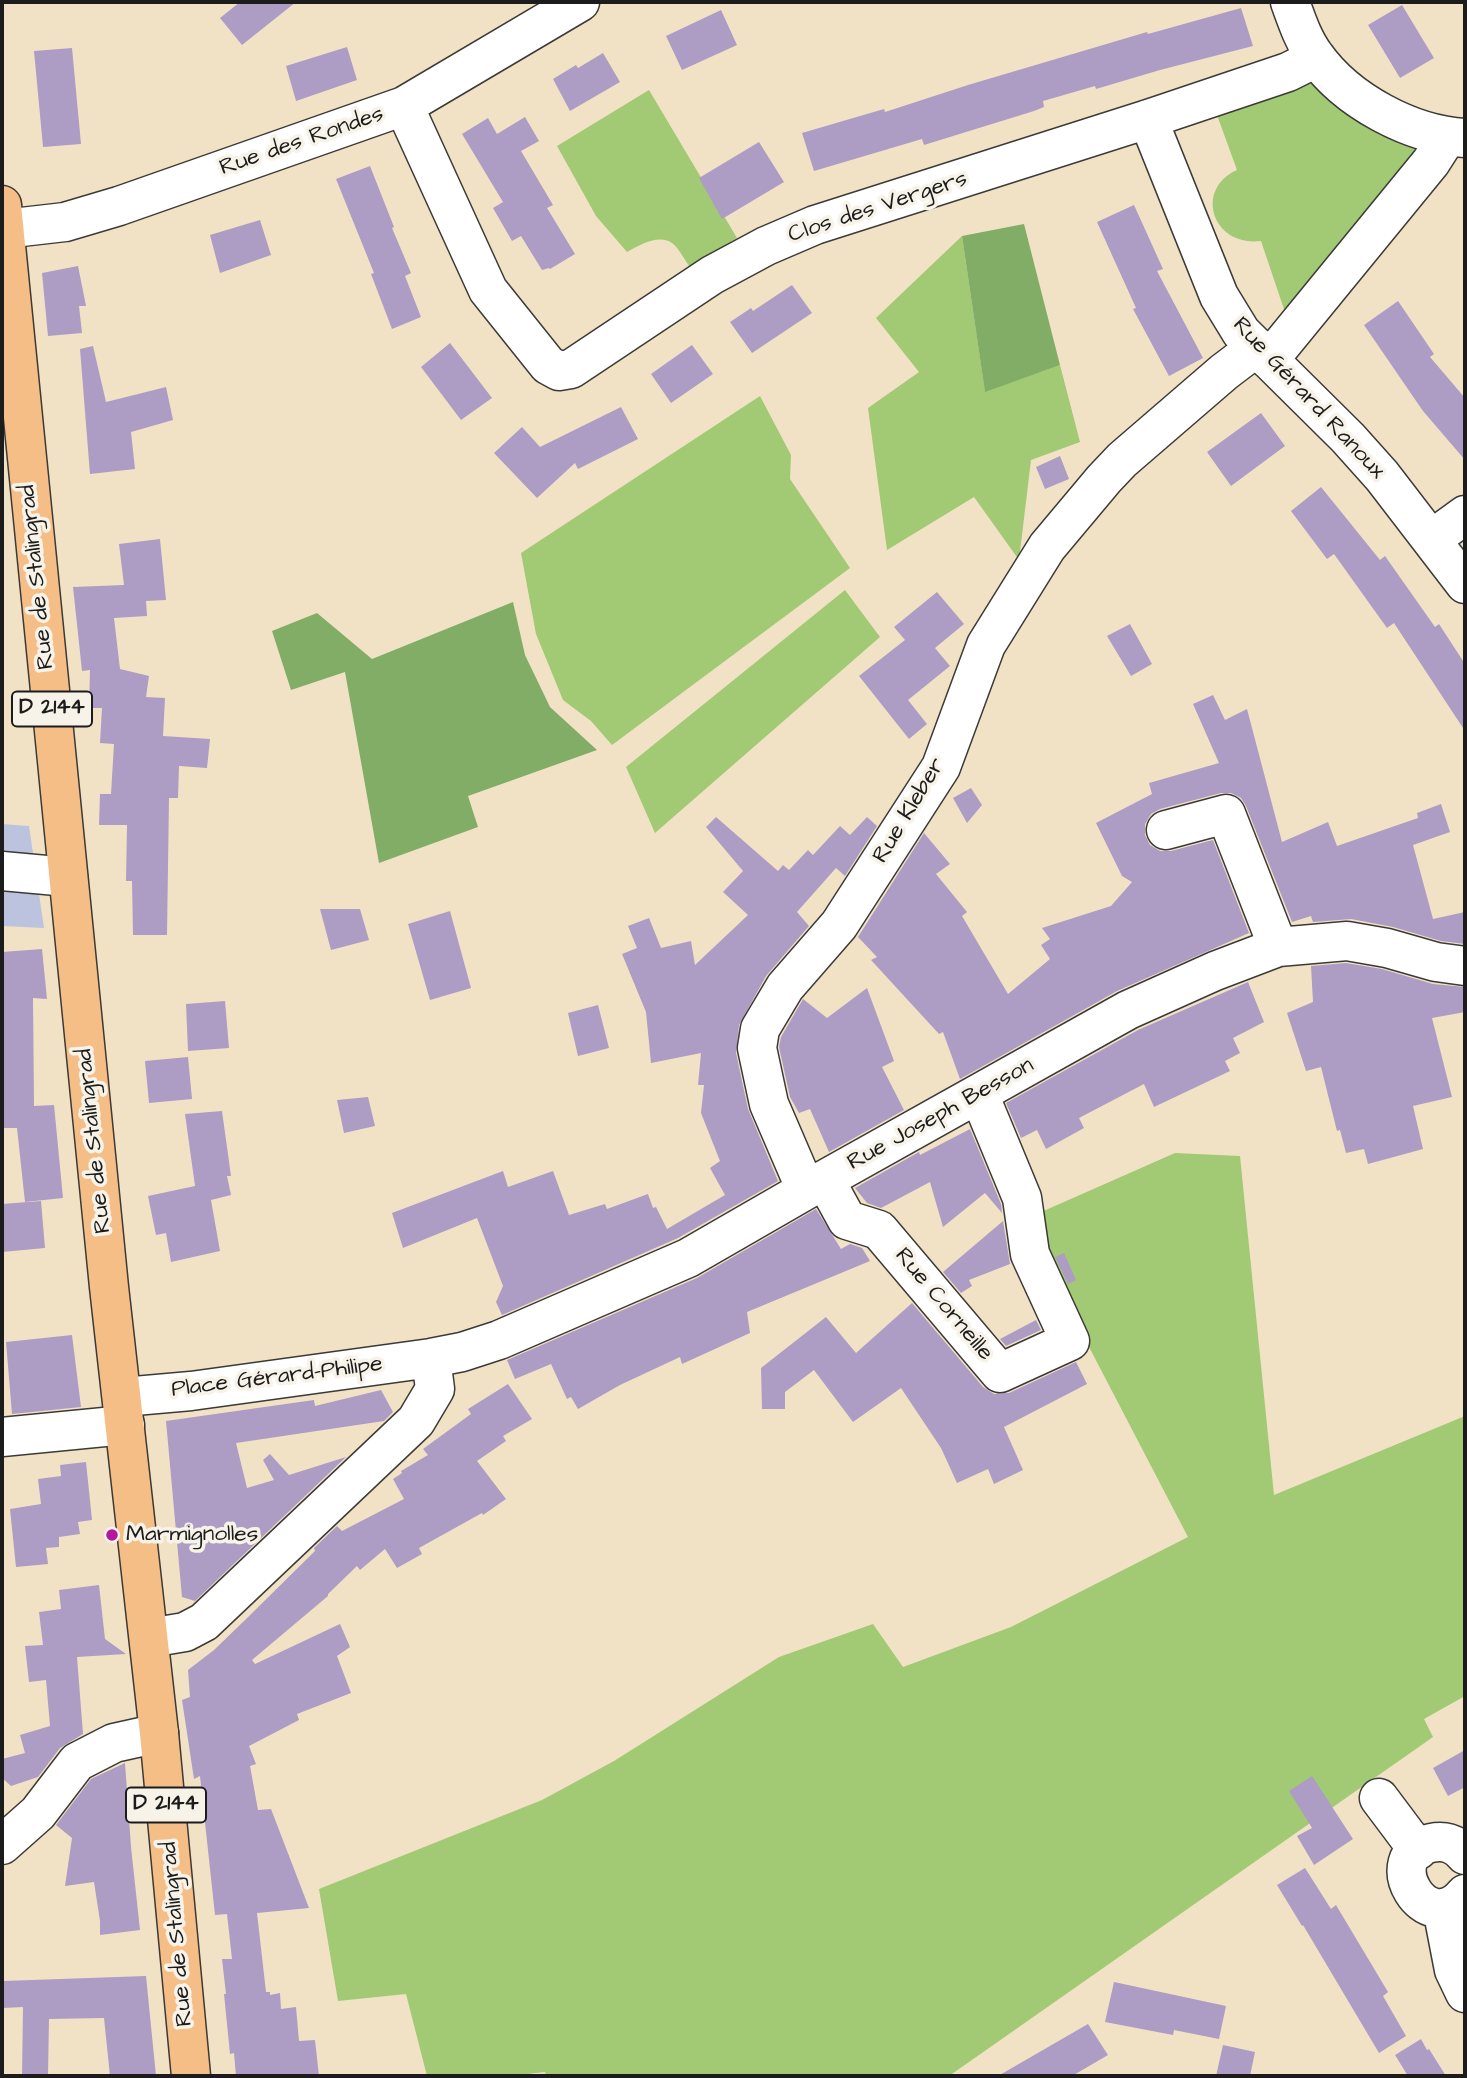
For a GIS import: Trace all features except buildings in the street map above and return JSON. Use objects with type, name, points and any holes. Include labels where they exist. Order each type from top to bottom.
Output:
[{"type":"main road","name":"Rue de Stalingrad","points":[[3,217],[109,1287],[159,1733],[191,2076]]},
{"type":"street","name":"Rue des Rondes","points":[[3,217],[65,222],[119,206],[404,106],[580,2]]},
{"type":"street","points":[[1290,2],[1301,32],[1316,58],[1355,96],[1406,123],[1456,137]]},
{"type":"street","name":"Clos des Vergers","points":[[404,106],[488,290],[548,365],[559,371],[571,369],[712,275],[766,246],[815,225],[1148,119],[1288,72],[1316,58]]},
{"type":"street","name":"Rue Gérard Ranoux","points":[[1148,119],[1219,296],[1233,320],[1382,476],[1465,584]]},
{"type":"street","name":"Rue Kleber","points":[[815,1185],[769,1104],[757,1048],[760,1029],[785,987],[839,925],[941,768],[986,645],[1047,547],[1104,479],[1138,446],[1263,353],[1456,137]]},
{"type":"street","points":[[1432,539],[1465,514]]},
{"type":"street","points":[[1166,830],[1226,814],[1278,947]]},
{"type":"street","points":[[2,871],[68,877]]},
{"type":"street","name":"Rue Joseph Besson","points":[[431,1358],[462,1352],[499,1340],[688,1258],[1128,1010],[1215,971],[1278,947],[1347,942],[1465,966]]},
{"type":"street","name":"Rue Corneille","points":[[815,1185],[848,1220],[879,1230],[1000,1373],[1070,1341],[1030,1254],[1022,1198],[979,1094]]},
{"type":"street","points":[[149,1638],[185,1632],[204,1622],[416,1421],[435,1389],[431,1358]]},
{"type":"street","name":"Place Gérard-Philipe","points":[[2,1437],[124,1411],[191,1391],[431,1358]]},
{"type":"street","points":[[2,1845],[38,1813],[78,1762],[114,1743],[159,1733]]},
{"type":"street","points":[[1379,1798],[1418,1850]]},
{"type":"street","points":[[1465,1854],[1450,1843],[1427,1844],[1418,1850],[1407,1868],[1409,1888],[1423,1903],[1432,1907],[1454,1901],[1454,1970],[1465,1993]]},
{"type":"shaded area","points":[[2,824],[29,826],[44,928],[2,926]]},
{"type":"green space","points":[[1317,78],[1421,146],[1288,321],[1261,241],[1244,240],[1231,235],[1214,215],[1216,190],[1224,179],[1237,170],[1217,115],[1272,98],[1269,87]]},
{"type":"green space","points":[[649,90],[737,238],[690,267],[677,248],[667,241],[649,242],[627,252],[596,216],[557,146]]},
{"type":"green space","points":[[1024,224],[1060,365],[985,392],[962,236]]},
{"type":"green space","points":[[962,236],[985,391],[1060,365],[1080,442],[1031,460],[1019,560],[974,497],[887,550],[868,408],[919,372],[876,318]]},
{"type":"green space","points":[[760,396],[791,455],[790,479],[850,568],[612,745],[591,721],[563,700],[536,634],[521,553]]},
{"type":"green space","points":[[845,590],[880,637],[655,833],[626,767]]},
{"type":"green space","points":[[513,602],[525,655],[550,707],[597,750],[468,796],[478,827],[379,863],[345,672],[291,690],[272,631],[317,613],[372,659]]},
{"type":"green space","points":[[1175,1153],[1240,1156],[1274,1495],[1465,1416],[1465,1696],[1424,1719],[1433,1737],[949,2076],[546,2076],[545,2072],[509,2076],[427,2076],[406,1994],[338,2001],[319,1889],[542,1800],[614,1761],[779,1657],[873,1624],[903,1667],[1011,1627],[1188,1537],[1038,1249],[1039,1213]]},
{"type":"place","name":"Marmignolles","points":[[112,1535]]}]
